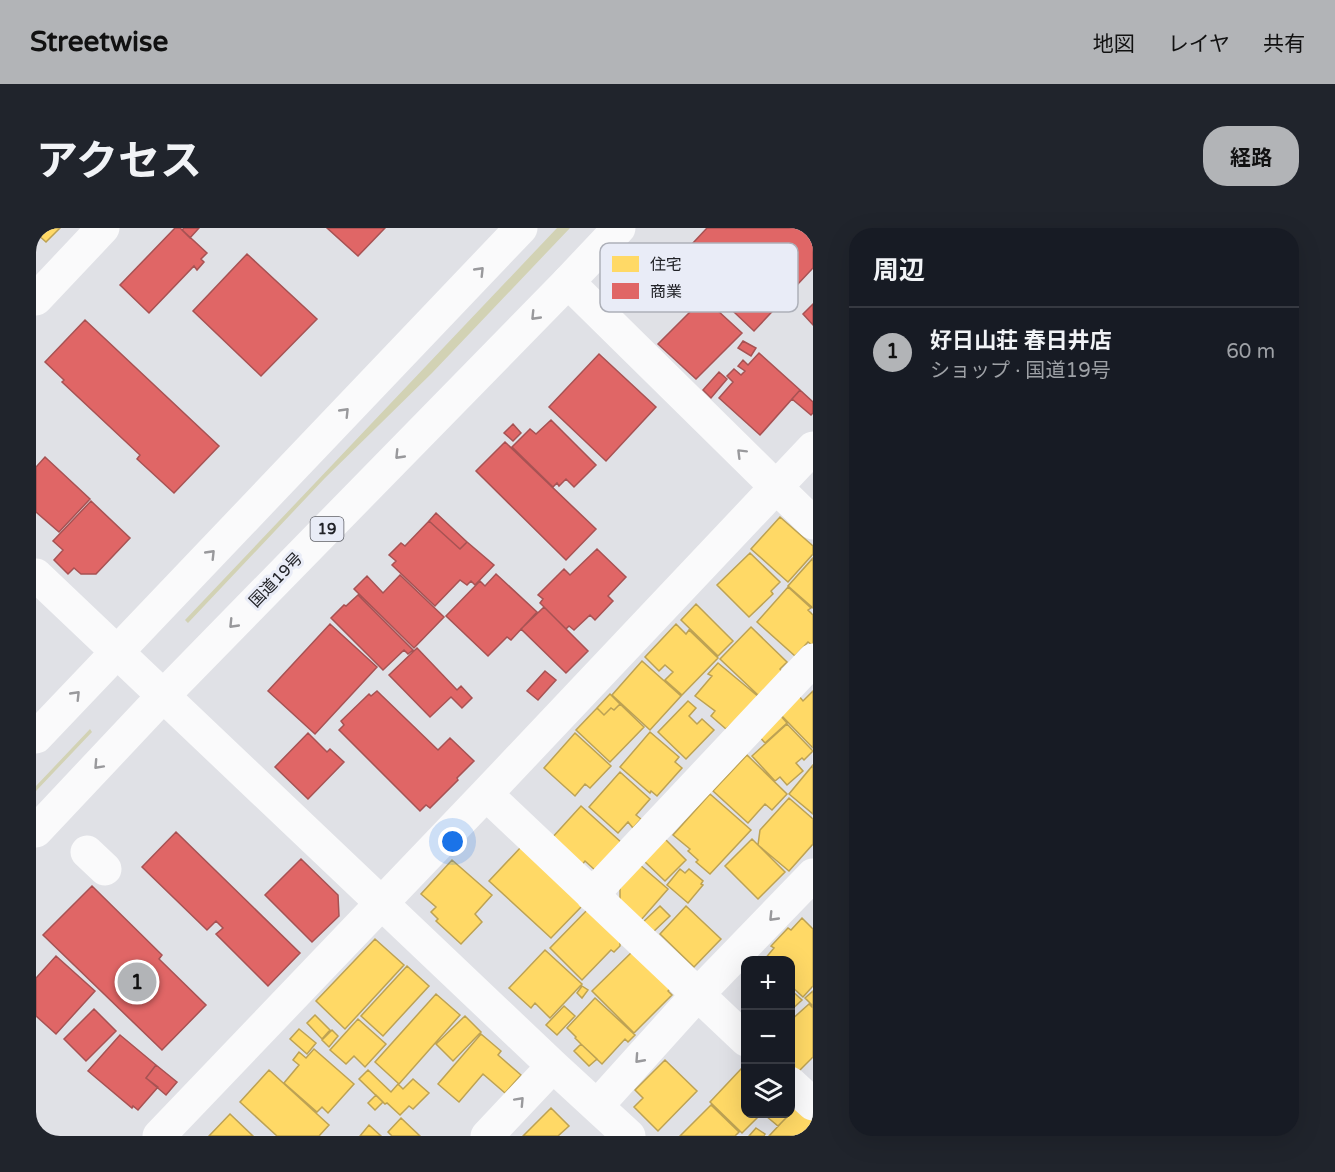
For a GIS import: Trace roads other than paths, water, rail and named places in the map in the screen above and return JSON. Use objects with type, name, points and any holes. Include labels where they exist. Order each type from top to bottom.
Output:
[{"type":"main road","points":[[36,299],[103,228]]},
{"type":"main road","name":"国道19号","points":[[605,243],[619,228]]},
{"type":"main road","points":[[36,737],[516,230]]},
{"type":"main road","name":"国道19号","points":[[36,831],[164,695],[600,248]]},
{"type":"main road","points":[[568,282],[813,523]]},
{"type":"main road","points":[[159,1136],[813,448]]},
{"type":"main road","points":[[36,575],[629,1136]]},
{"type":"main road","points":[[592,895],[813,660]]},
{"type":"main road","points":[[486,794],[741,1035]]},
{"type":"main road","points":[[597,1106],[697,995],[807,893]]},
{"type":"main road","points":[[487,1136],[553,1066]]},
{"type":"main road","points":[[795,1088],[813,1104]]},
{"type":"place","name":"好日山荘 春日井店","points":[[137,982]]}]
